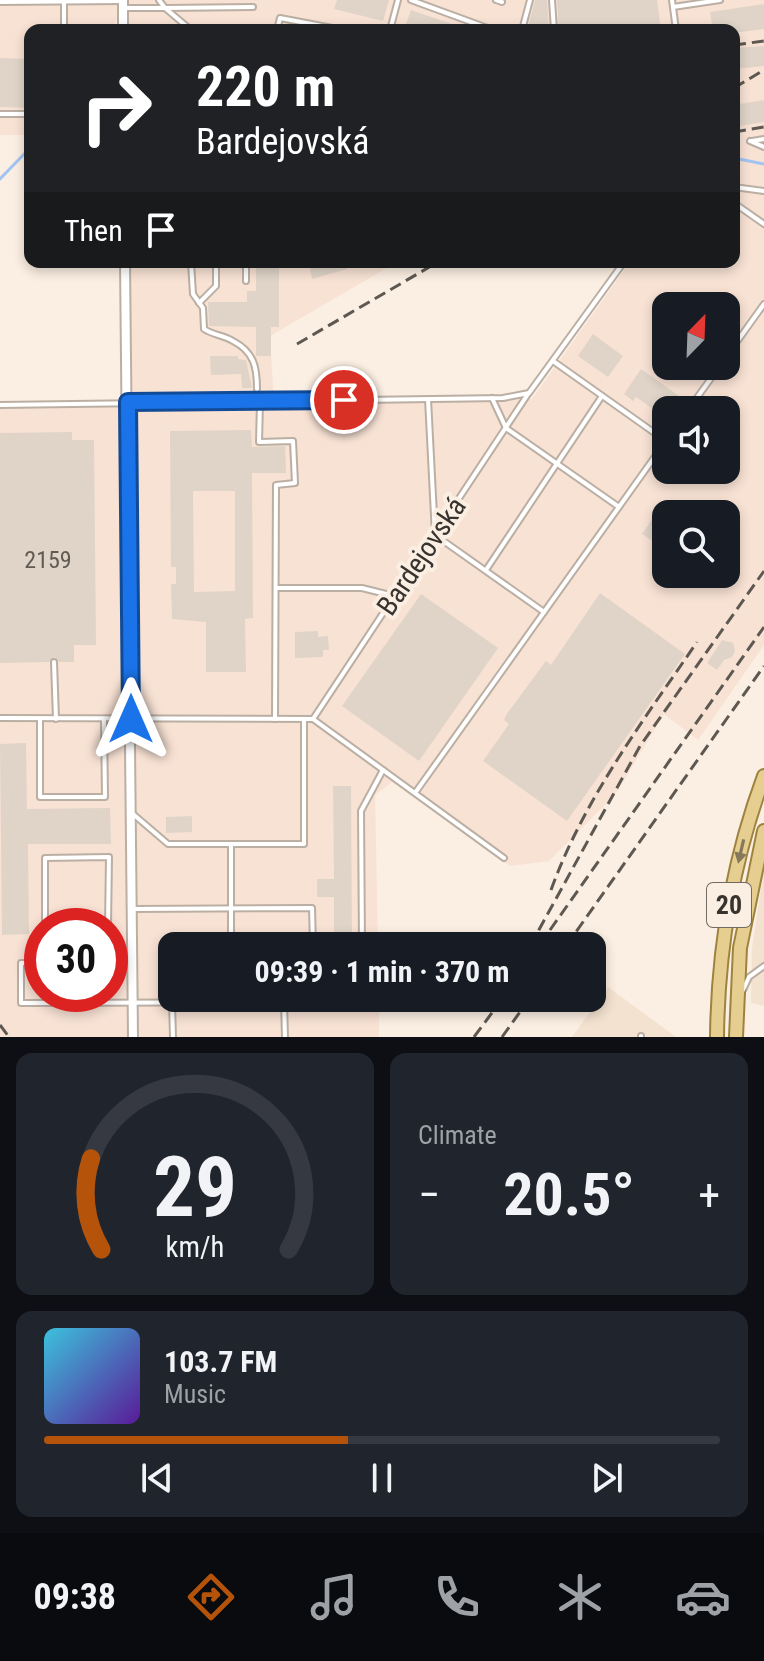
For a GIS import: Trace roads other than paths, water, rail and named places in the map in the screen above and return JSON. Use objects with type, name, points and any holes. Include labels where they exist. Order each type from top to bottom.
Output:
[{"type":"main road","name":"20","points":[[717,1037],[726,921],[744,836],[764,776]]},
{"type":"main road","name":"20","points":[[736,1037],[744,924],[764,831]]},
{"type":"street","points":[[123,3],[123,24]]},
{"type":"street","points":[[125,268],[133,1037]]},
{"type":"lane","points":[[159,0],[184,24]]},
{"type":"lane","points":[[392,24],[398,0]]},
{"type":"lane","points":[[411,0],[477,24]]},
{"type":"lane","points":[[524,24],[530,0]]},
{"type":"lane","points":[[552,0],[554,24]]},
{"type":"lane","points":[[672,0],[675,24]]},
{"type":"lane","points":[[673,7],[720,0]]},
{"type":"lane","points":[[0,2],[123,3],[165,8],[253,7]]},
{"type":"lane","points":[[64,2],[64,24]]},
{"type":"lane","points":[[278,24],[280,18],[312,24]]},
{"type":"lane","points":[[0,114],[24,114]]},
{"type":"lane","points":[[764,139],[750,141],[764,147]]},
{"type":"lane","points":[[740,188],[764,191]]},
{"type":"lane","points":[[740,207],[764,224]]},
{"type":"lane","points":[[191,268],[193,294],[203,308],[204,329],[212,335],[232,340],[252,356],[257,366],[257,389]]},
{"type":"lane","points":[[199,303],[216,286],[216,268]]},
{"type":"lane","points":[[246,268],[246,281]]},
{"type":"lane","name":"Bardejovská","points":[[313,719],[529,393],[620,268]]},
{"type":"lane","points":[[740,337],[764,304]]},
{"type":"lane","points":[[553,361],[652,431]]},
{"type":"lane","points":[[0,405],[492,398],[529,393]]},
{"type":"lane","points":[[485,570],[602,396]]},
{"type":"lane","points":[[492,398],[506,428],[619,507]]},
{"type":"lane","points":[[428,399],[435,535],[544,612]]},
{"type":"lane","points":[[260,401],[259,442],[293,441],[295,483],[276,485],[275,719]]},
{"type":"lane","points":[[415,793],[652,461]]},
{"type":"lane","points":[[276,588],[362,588],[394,596]]},
{"type":"lane","points":[[54,662],[56,719]]},
{"type":"lane","points":[[0,718],[313,719],[504,858]]},
{"type":"lane","points":[[40,719],[40,797],[105,797],[104,719]]},
{"type":"lane","points":[[131,812],[168,844],[304,844],[304,719]]},
{"type":"lane","points":[[362,932],[361,811],[383,770]]},
{"type":"lane","points":[[231,844],[231,932]]},
{"type":"lane","points":[[45,908],[45,858],[109,857],[108,908]]},
{"type":"lane","points":[[132,909],[312,908],[313,932]]},
{"type":"lane","points":[[24,963],[21,963],[21,1003],[24,1003]]},
{"type":"lane","points":[[737,1003],[749,977],[764,966]]},
{"type":"lane","points":[[128,1003],[158,1003]]},
{"type":"lane","points":[[172,1012],[173,1037]]},
{"type":"lane","points":[[284,1012],[285,1037]]},
{"type":"waterway","points":[[0,179],[24,154]]},
{"type":"waterway","points":[[740,159],[764,164]]},
{"type":"railway","points":[[740,44],[764,41]]},
{"type":"railway","points":[[740,84],[764,70]]},
{"type":"railway","points":[[740,131],[764,127]]},
{"type":"railway","points":[[297,344],[428,268]]},
{"type":"railway","points":[[538,932],[640,746],[764,571]]},
{"type":"railway","points":[[550,930],[764,627]]},
{"type":"railway","points":[[551,890],[597,792],[697,642]]},
{"type":"railway","points":[[576,932],[764,666]]},
{"type":"railway","points":[[474,1037],[493,1012]]},
{"type":"railway","points":[[502,1037],[520,1012]]},
{"type":"railway","points":[[0,1025],[9,1037]]}]
